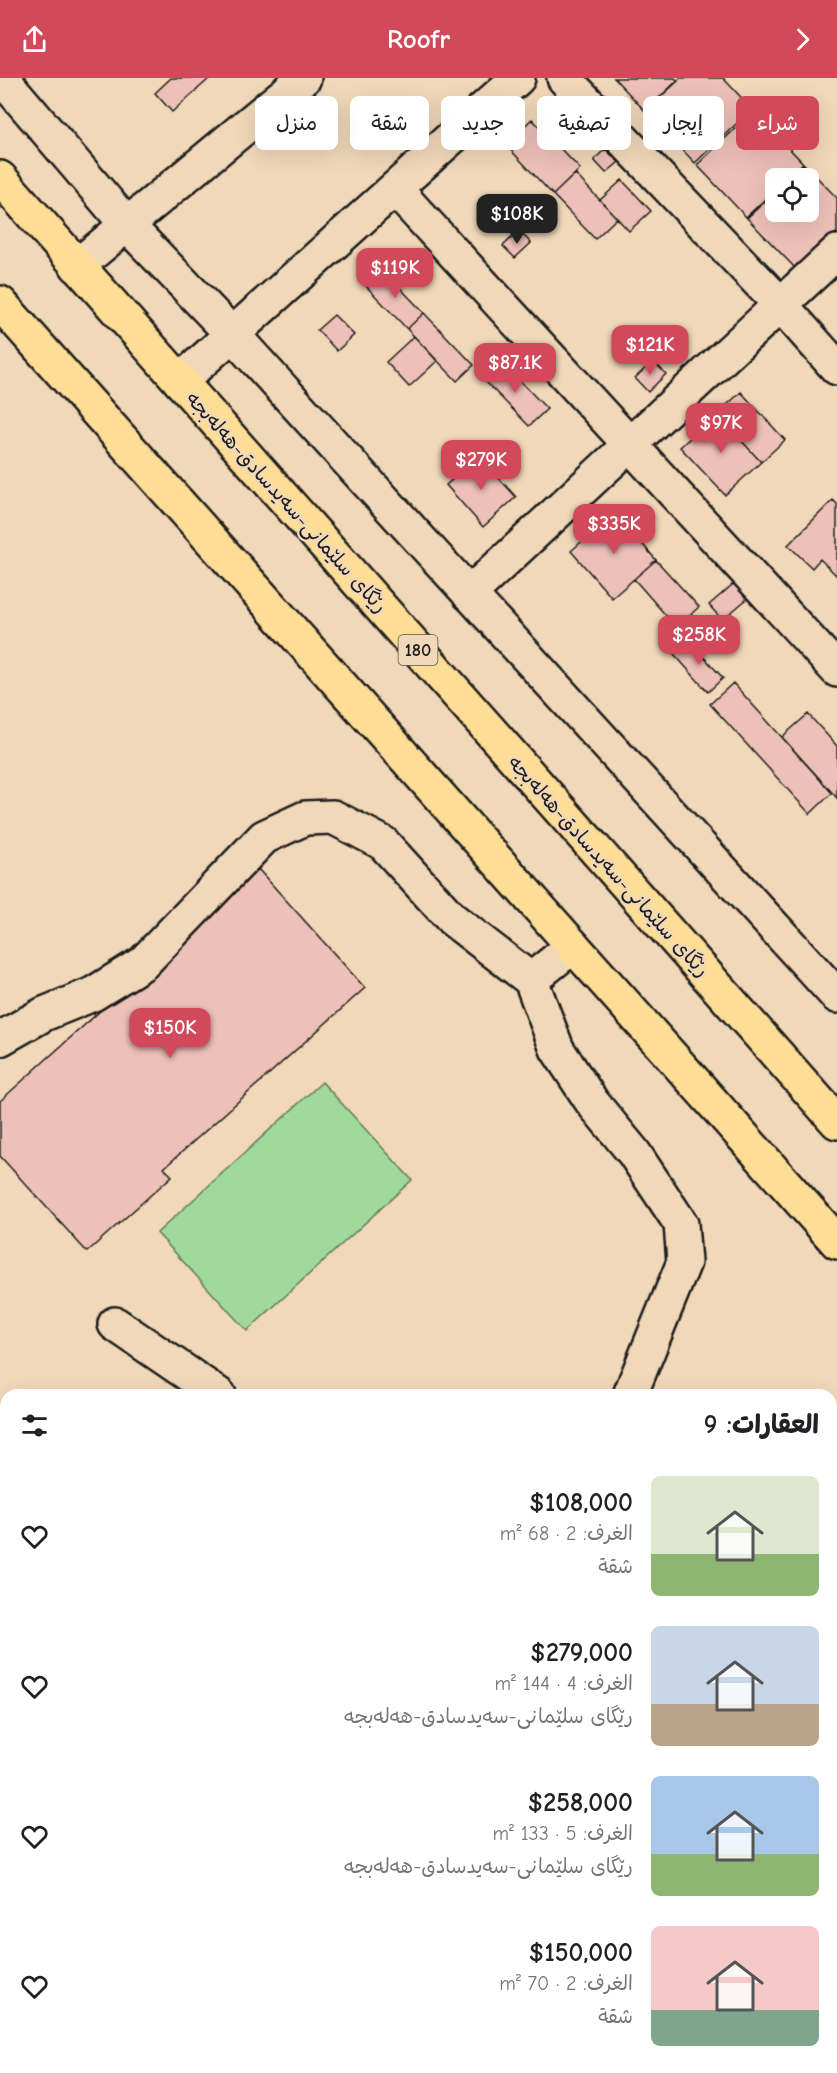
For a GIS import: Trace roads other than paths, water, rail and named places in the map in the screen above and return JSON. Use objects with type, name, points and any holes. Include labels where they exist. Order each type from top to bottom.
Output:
[{"type":"highway","name":"رێگای سلێمانی-سەیدسادق-هەلەبجە","points":[[0,178],[837,1122]]},
{"type":"highway","points":[[0,303],[837,1242]]},
{"type":"street","points":[[2,78],[127,225],[233,335],[837,996]]},
{"type":"street","points":[[180,381],[518,78]]},
{"type":"street","points":[[564,78],[780,304],[837,369]]},
{"type":"street","points":[[77,266],[290,82]]},
{"type":"street","points":[[395,189],[837,670]]},
{"type":"street","points":[[469,594],[837,252]]},
{"type":"street","points":[[0,1039],[44,1014],[93,994],[143,963],[264,837],[305,819],[333,817],[383,843],[452,919],[531,980],[557,1049],[592,1102],[634,1153],[681,1224],[684,1262],[632,1389]]},
{"type":"street","points":[[531,980],[573,946]]},
{"type":"street","points":[[115,1324],[210,1389]]}]
